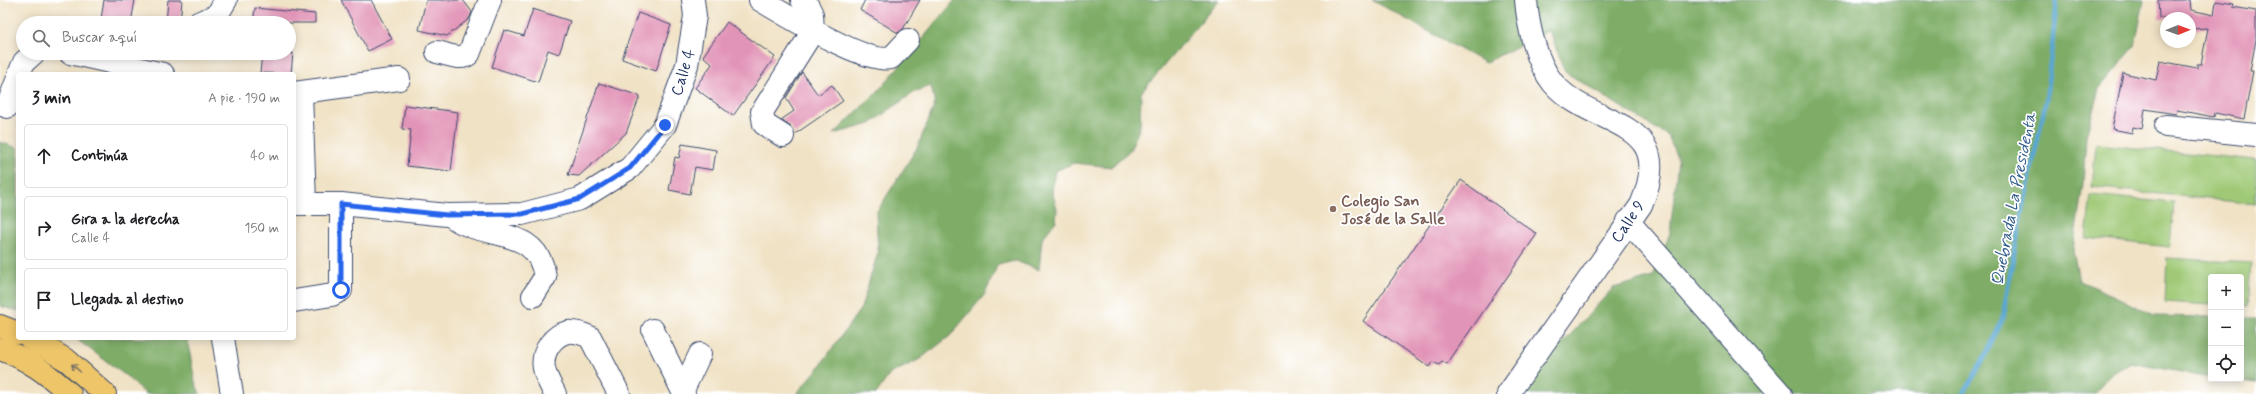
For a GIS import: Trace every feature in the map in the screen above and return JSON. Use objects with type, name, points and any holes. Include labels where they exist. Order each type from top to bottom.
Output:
[{"type":"main road","points":[[0,326],[16,331]]},
{"type":"main road","points":[[33,340],[68,361],[105,394]]},
{"type":"main road","points":[[0,349],[10,352],[48,374],[70,394]]},
{"type":"street","points":[[213,16],[217,14],[226,0]]},
{"type":"street","points":[[437,52],[465,58],[469,54],[490,0]]},
{"type":"street","name":"Calle 4","points":[[300,203],[341,204],[447,215],[522,214],[580,199],[630,168],[665,125],[687,64],[695,16],[693,0]]},
{"type":"street","points":[[760,0],[814,31],[876,59],[884,60],[891,58],[908,40]]},
{"type":"street","points":[[783,136],[764,124],[762,112],[814,31],[812,14],[808,6],[802,0]]},
{"type":"street","name":"Calle 9","points":[[1508,394],[1640,205],[1648,184],[1650,161],[1646,147],[1637,135],[1568,96],[1553,82],[1536,50],[1527,14],[1526,0]]},
{"type":"street","points":[[21,72],[26,60]]},
{"type":"street","points":[[101,60],[154,72]]},
{"type":"street","points":[[300,203],[298,93],[399,79]]},
{"type":"street","points":[[7,107],[16,83]]},
{"type":"street","points":[[2166,126],[2256,135]]},
{"type":"street","points":[[296,301],[332,296],[341,290],[341,204]]},
{"type":"street","points":[[447,215],[464,225],[516,238],[534,250],[543,263],[545,277],[533,296]]},
{"type":"street","points":[[1628,221],[1781,394]]},
{"type":"street","points":[[653,330],[683,392]]},
{"type":"street","points":[[555,394],[544,368],[544,357],[555,338],[568,332],[590,336],[619,394]]},
{"type":"street","points":[[223,340],[232,394]]},
{"type":"street","points":[[683,392],[700,354]]},
{"type":"green space","points":[[955,0],[1219,0],[1141,93],[1140,127],[1130,150],[1111,167],[1074,163],[1055,171],[1052,191],[1057,209],[1056,221],[1042,239],[1039,270],[1016,261],[998,264],[985,294],[950,336],[920,359],[890,374],[876,394],[796,394],[817,370],[861,308],[878,252],[876,213],[917,148],[935,104],[931,86],[914,92],[870,124],[834,134],[879,90]]},
{"type":"green space","points":[[1372,0],[2144,0],[2135,46],[2099,89],[2086,136],[2083,184],[2073,250],[2079,281],[2115,296],[2154,316],[2208,317],[2208,376],[2130,363],[2108,376],[2095,394],[1520,394],[1532,377],[1613,288],[1653,277],[1670,233],[1678,160],[1668,136],[1565,72],[1549,30],[1485,63]]},
{"type":"green space","points":[[0,142],[16,147],[16,310],[0,306]]},
{"type":"green space","points":[[2096,144],[2256,160],[2256,204],[2092,187]]},
{"type":"green space","points":[[2091,195],[2174,203],[2170,247],[2086,238]]},
{"type":"green space","points":[[2167,258],[2251,263],[2248,307],[2244,306],[2244,274],[2208,274],[2208,305],[2165,302]]},
{"type":"green space","points":[[2244,318],[2256,318],[2256,383],[2244,381]]},
{"type":"green space","points":[[78,340],[187,340],[195,382],[200,394],[146,394],[125,375]]},
{"type":"building","points":[[104,0],[135,0],[132,16],[101,16]]},
{"type":"building","points":[[168,0],[182,0],[181,16],[167,16]]},
{"type":"building","points":[[341,0],[371,0],[392,39],[368,51]]},
{"type":"building","points":[[426,0],[463,0],[472,12],[469,19],[447,36],[419,30]]},
{"type":"building","points":[[865,0],[920,0],[903,29],[898,33],[860,10]]},
{"type":"building","points":[[2158,0],[2190,0],[2191,10],[2214,15],[2216,1],[2234,4],[2233,7],[2256,11],[2256,40],[2250,71],[2253,71],[2244,119],[2215,113],[2214,117],[2177,110],[2176,114],[2145,109],[2142,129],[2133,127],[2132,133],[2112,129],[2123,73],[2156,80],[2160,61],[2197,68],[2197,64],[2201,64],[2208,28],[2196,29],[2196,12],[2160,12],[2159,18]]},
{"type":"building","points":[[255,8],[315,14],[315,23],[296,23],[296,16],[254,16]]},
{"type":"building","points":[[533,9],[570,21],[559,54],[548,50],[538,82],[492,67],[504,30],[524,36]]},
{"type":"building","points":[[638,13],[671,25],[656,71],[622,59]]},
{"type":"building","points":[[727,22],[775,57],[733,116],[695,88],[712,64],[703,56]]},
{"type":"building","points":[[261,60],[292,60],[291,72],[260,72]]},
{"type":"building","points":[[802,72],[818,95],[832,85],[843,101],[795,134],[790,126],[781,120],[794,111],[786,98]]},
{"type":"building","points":[[599,83],[640,96],[626,133],[579,176],[568,175]]},
{"type":"building","points":[[405,105],[458,112],[451,171],[407,166],[411,130],[402,129]]},
{"type":"building","points":[[682,144],[716,150],[713,170],[695,167],[690,194],[669,190],[675,157],[679,158]]},
{"type":"building","points":[[1461,180],[1537,234],[1447,364],[1442,361],[1439,365],[1433,362],[1430,367],[1363,321]]},
{"type":"waterway","name":"Quebrada La Presidenta","points":[[1963,394],[1983,361],[2002,320],[2013,258],[2046,100],[2057,0]]},
{"type":"place","name":"Colegio San José de la Salle","points":[[1333,209]]},
{"type":"route","points":[[341,290],[341,204],[447,215],[522,214],[580,199],[630,168],[665,125]]}]
